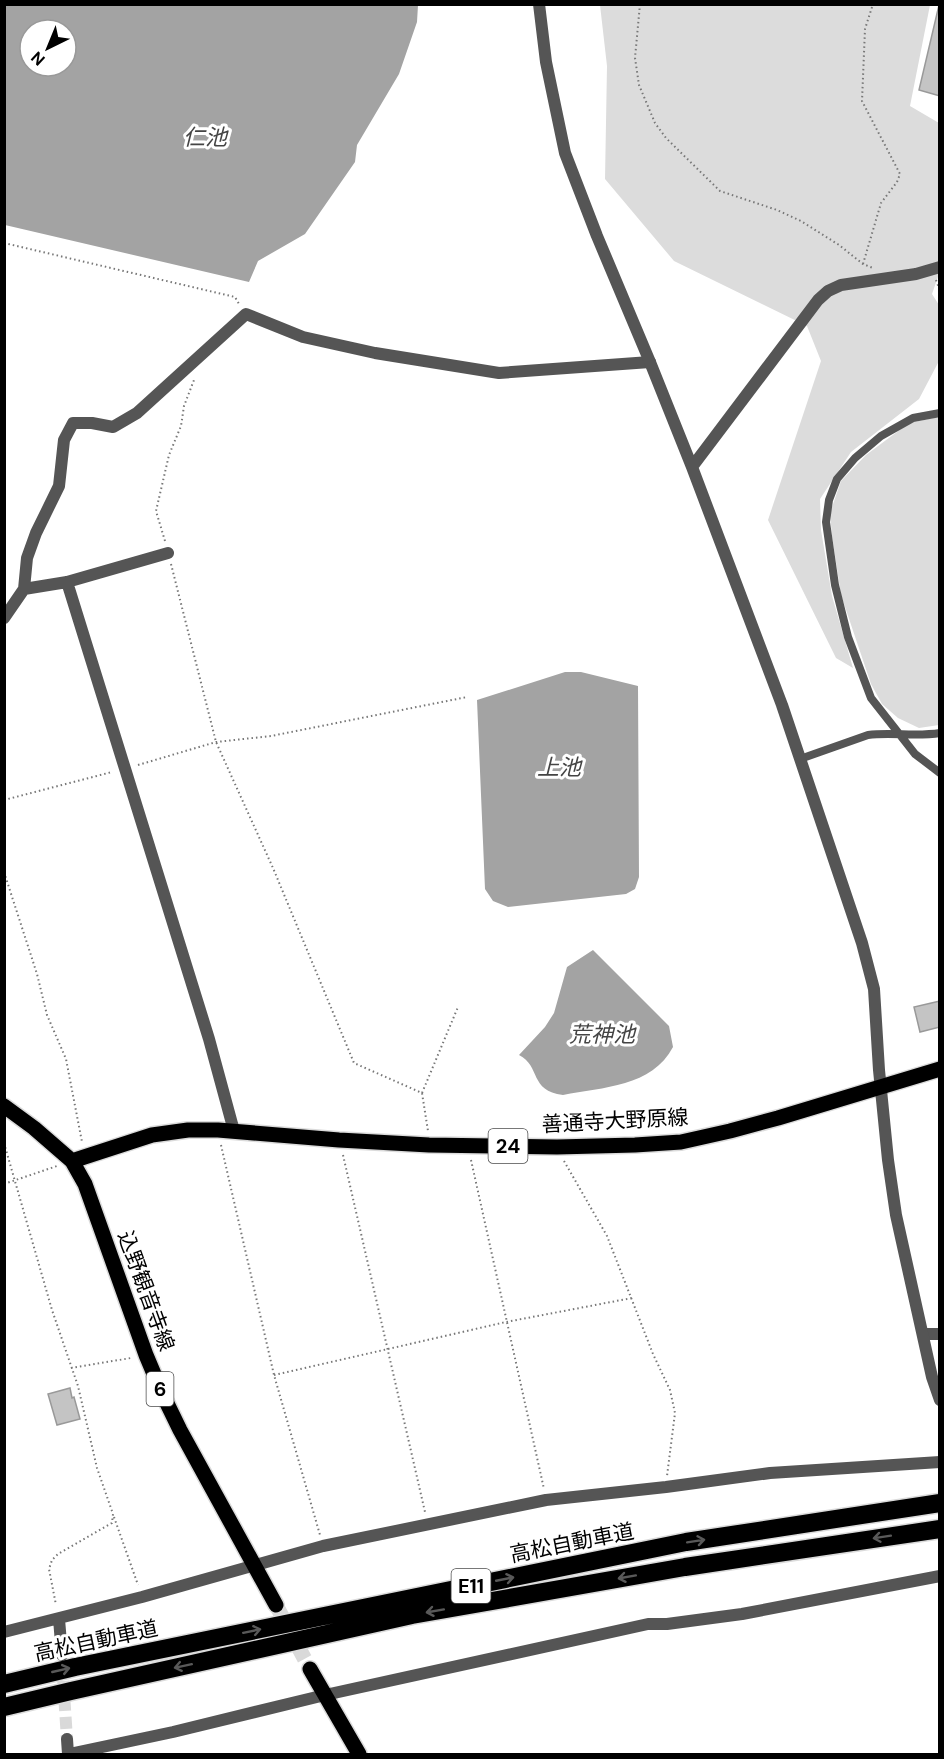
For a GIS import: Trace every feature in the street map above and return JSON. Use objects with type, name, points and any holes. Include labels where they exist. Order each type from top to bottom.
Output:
[{"type":"highway","name":"高松自動車道","points":[[4,1684],[86,1665],[686,1542],[939,1503]]},
{"type":"highway","name":"高松自動車道","points":[[4,1707],[412,1615],[685,1567],[939,1529]]},
{"type":"main road","name":"善通寺大野原線","points":[[78,1159],[152,1135],[188,1130],[218,1130],[429,1145],[557,1147],[681,1142],[768,1121],[939,1069]]},
{"type":"main road","name":"込野観音寺線","points":[[4,1106],[78,1159],[146,1355],[180,1430],[276,1605]]},
{"type":"main road","points":[[310,1669],[359,1755]]},
{"type":"street","points":[[538,4],[546,62],[564,153],[692,467],[782,705],[862,943],[874,989],[888,1160],[896,1215],[939,1400]]},
{"type":"street","points":[[692,467],[818,300],[828,291],[840,285],[916,274],[939,267]]},
{"type":"street","points":[[4,618],[24,589],[27,558],[36,533],[59,486],[64,440],[73,423],[92,423],[114,427],[137,413],[246,314],[303,337],[375,352],[500,373],[650,362]]},
{"type":"street","points":[[24,589],[67,582],[168,553]]},
{"type":"street","points":[[67,582],[209,1039],[234,1131]]},
{"type":"street","points":[[923,1334],[939,1334]]},
{"type":"street","points":[[4,1632],[142,1597],[323,1546],[546,1500],[771,1473],[939,1462]]},
{"type":"street","points":[[67,1739],[68,1755],[325,1695],[648,1624],[667,1624],[742,1614],[939,1576]]},
{"type":"street","points":[[59,1619],[62,1655]]},
{"type":"lane","points":[[939,413],[914,418],[881,436],[855,458],[837,479],[829,500],[826,522],[835,585],[848,638],[871,698],[915,754],[939,773]]},
{"type":"lane","points":[[800,759],[868,735],[939,733]]},
{"type":"path","points":[[640,4],[635,58],[639,85],[655,123],[666,138],[720,191],[777,210],[801,221],[839,245],[863,264],[888,278]]},
{"type":"path","points":[[863,264],[881,203],[897,182],[900,174],[862,101],[866,29],[873,4]]},
{"type":"path","points":[[4,243],[235,297],[246,314]]},
{"type":"path","points":[[204,352],[184,406],[181,426],[169,455],[156,511],[216,742],[273,868],[354,1063],[422,1093]]},
{"type":"path","points":[[4,800],[216,742],[271,736],[467,697]]},
{"type":"path","points":[[4,872],[37,974],[47,1015],[66,1059],[78,1159],[4,1184]]},
{"type":"path","points":[[429,1145],[422,1093],[458,1006]]},
{"type":"path","points":[[218,1130],[274,1375],[323,1546]]},
{"type":"path","points":[[339,1140],[428,1523]]},
{"type":"path","points":[[4,1143],[52,1310],[78,1386],[97,1467],[142,1597]]},
{"type":"path","points":[[468,1145],[546,1500]]},
{"type":"path","points":[[557,1147],[607,1236],[653,1354],[670,1390],[675,1413],[666,1487]]},
{"type":"path","points":[[274,1375],[506,1322],[632,1299]]},
{"type":"path","points":[[71,1368],[146,1355]]},
{"type":"path","points":[[59,1619],[49,1569],[51,1560],[112,1523],[113,1514]]},
{"type":"shaded area","points":[[600,5],[930,5],[910,106],[939,123],[940,271],[932,294],[939,305],[939,361],[919,399],[851,452],[820,499],[821,530],[832,596],[853,668],[836,658],[768,520],[821,361],[807,326],[674,261],[605,179],[607,66]]},
{"type":"shaded area","points":[[939,417],[939,725],[919,728],[898,718],[882,704],[871,684],[841,595],[830,513],[841,481],[866,455],[909,423]]},
{"type":"water","name":"仁池","points":[[5,4],[418,4],[417,22],[399,74],[357,145],[355,162],[305,234],[258,261],[249,282],[5,225]]},
{"type":"water","name":"上池","points":[[565,672],[581,672],[638,686],[639,877],[635,889],[626,894],[508,907],[493,901],[485,889],[477,700]]},
{"type":"water","name":"荒神池","points":[[593,950],[669,1026],[673,1047],[664,1060],[640,1078],[594,1090],[563,1095],[552,1093],[545,1089],[530,1065],[519,1055],[545,1027],[554,1013],[567,967]]},
{"type":"building","points":[[940,5],[940,96],[919,90]]},
{"type":"building","points":[[940,1001],[940,1027],[920,1032],[914,1007]]},
{"type":"building","points":[[70,1388],[80,1419],[57,1425],[48,1394]]},
{"type":"tunnel","points":[[276,1605],[310,1669]]},
{"type":"tunnel","points":[[62,1663],[67,1739]]}]
